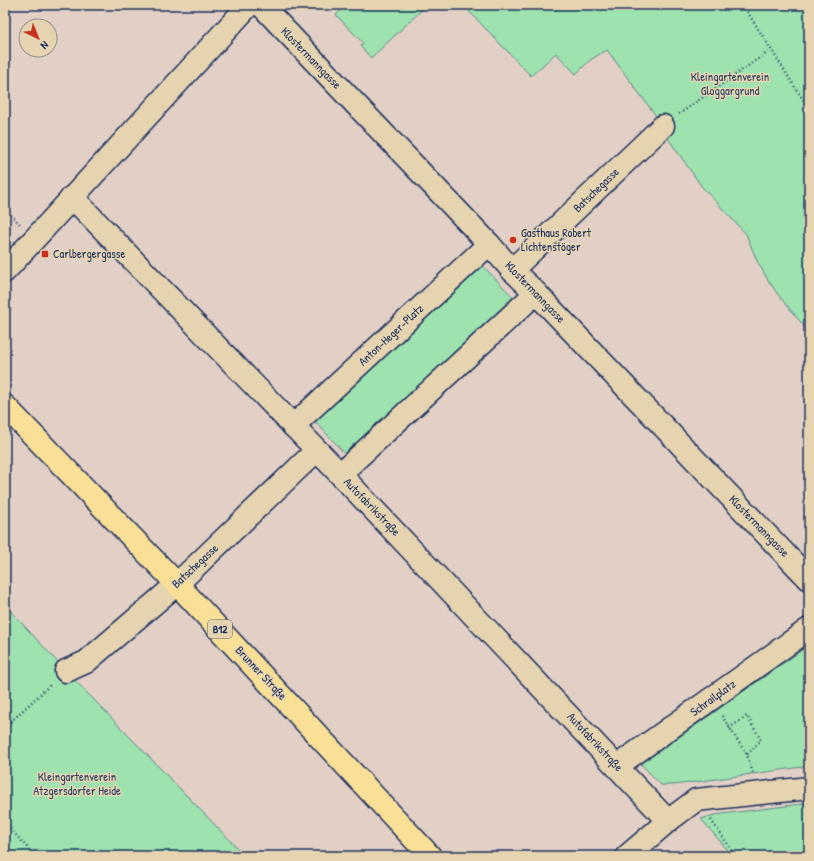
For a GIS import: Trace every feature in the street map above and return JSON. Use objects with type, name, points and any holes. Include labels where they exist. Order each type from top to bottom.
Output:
[{"type":"main road","name":"Brunner Straße","points":[[5,406],[177,584],[430,856]]},
{"type":"street","points":[[5,271],[249,5]]},
{"type":"street","name":"Klostermanngasse","points":[[261,5],[512,270],[536,293],[809,579]]},
{"type":"street","name":"Batschegasse","points":[[512,270],[663,126]]},
{"type":"street","name":"Autofabrikstraße","points":[[72,197],[316,451],[340,474],[668,821]]},
{"type":"street","name":"Anton-Heger-Platz","points":[[293,426],[489,244]]},
{"type":"street","points":[[340,474],[536,293]]},
{"type":"street","name":"Batschegasse","points":[[66,671],[86,662],[177,584],[316,451]]},
{"type":"street","name":"Schrailplatz","points":[[617,766],[809,629]]},
{"type":"street","points":[[628,856],[668,821],[696,800],[809,788]]},
{"type":"path","points":[[743,5],[809,109]]},
{"type":"path","points":[[663,126],[771,50]]},
{"type":"path","points":[[5,726],[66,671]]},
{"type":"path","points":[[712,698],[729,728],[747,755],[759,793]]},
{"type":"path","points":[[5,715],[11,721]]},
{"type":"path","points":[[729,728],[747,716],[761,740],[747,755]]},
{"type":"path","points":[[696,800],[736,856]]},
{"type":"path","points":[[5,823],[35,856]]},
{"type":"green space","points":[[346,5],[427,5],[371,58],[360,46],[363,43],[336,15]]},
{"type":"green space","name":"Kleingartenverein Gloggargrund","points":[[463,5],[475,5],[479,9],[483,5],[809,5],[809,332],[779,296],[768,280],[757,261],[746,234],[702,187],[667,137],[670,135],[607,50],[590,60],[576,74],[556,53],[531,76]]},
{"type":"green space","points":[[482,265],[513,297],[345,454],[315,421]]},
{"type":"green space","name":"Kleingartenverein Atzgersdorfer Heide","points":[[5,605],[66,671],[245,856],[5,856]]},
{"type":"green space","points":[[809,645],[809,766],[674,785],[661,785],[641,764]]},
{"type":"green space","points":[[809,803],[809,856],[731,856],[701,819],[714,815]]},
{"type":"place","name":"Gasthaus Robert Lichtenstöger","points":[[513,240]]},
{"type":"place","name":"Carlbergergasse","points":[[45,254]]}]
